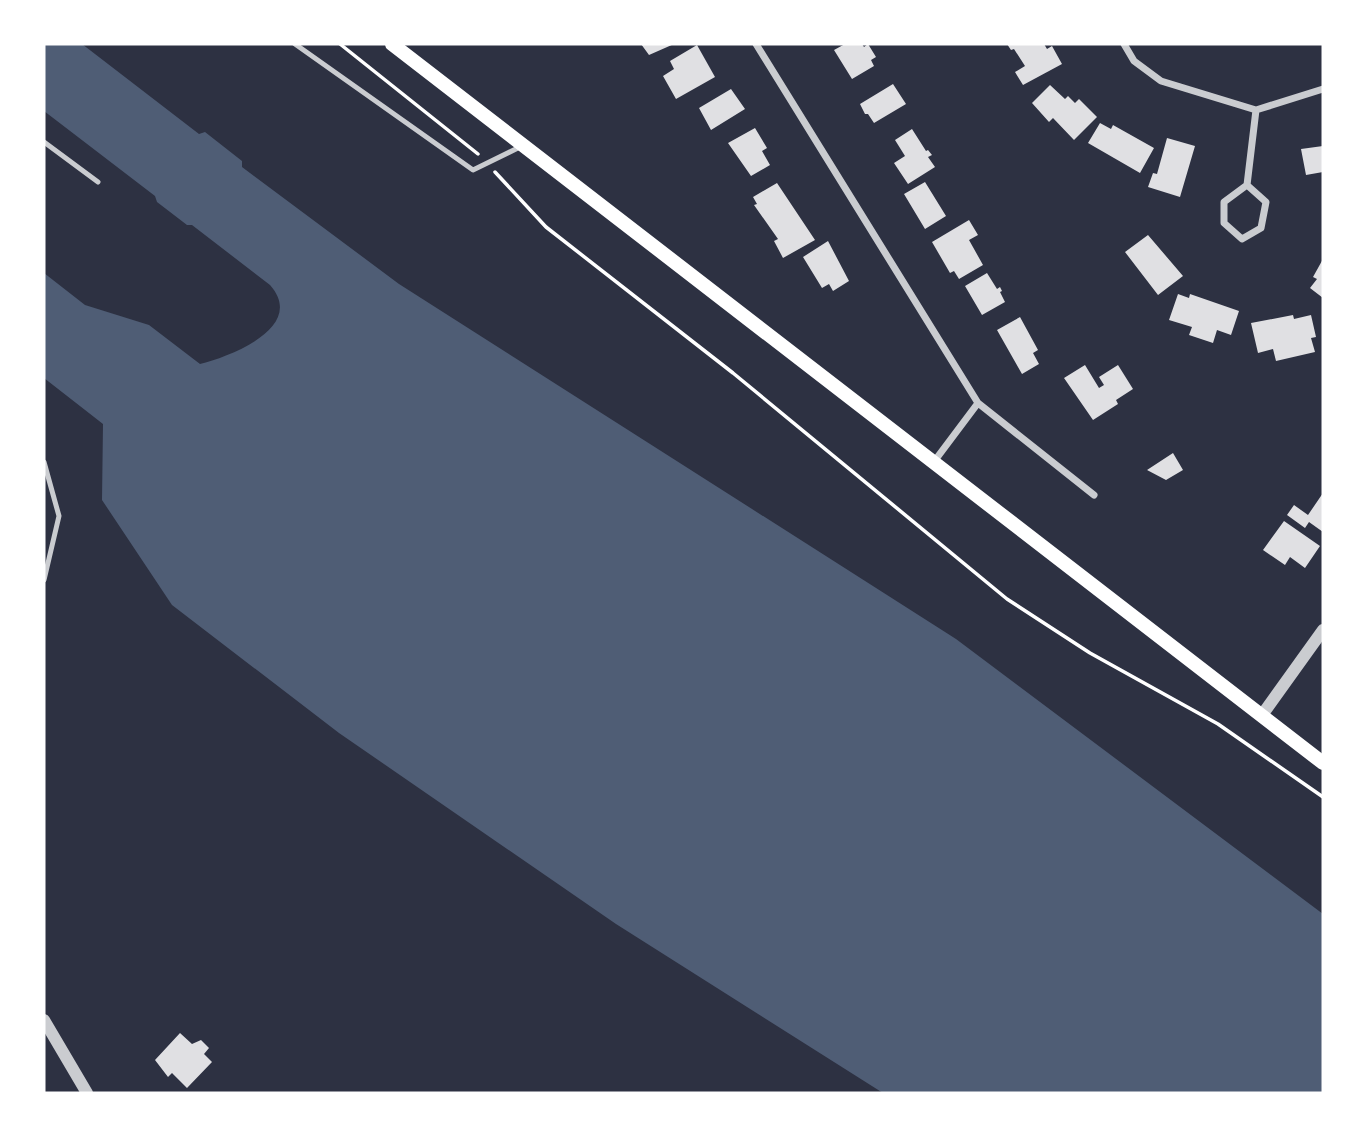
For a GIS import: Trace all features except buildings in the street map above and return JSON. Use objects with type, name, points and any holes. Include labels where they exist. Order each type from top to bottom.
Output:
[{"type":"main road","points":[[393,44],[1323,763]]},
{"type":"street","points":[[756,44],[978,402],[1094,495]]},
{"type":"street","points":[[1124,44],[1134,61],[1161,81],[1256,110],[1323,89]]},
{"type":"street","points":[[1247,185],[1266,202],[1261,228],[1242,239],[1224,223],[1224,202],[1247,185],[1256,110]]},
{"type":"street","points":[[933,463],[978,402]]},
{"type":"street","points":[[1262,715],[1323,630]]},
{"type":"street","points":[[44,1020],[87,1093]]},
{"type":"lane","points":[[295,44],[473,170],[522,146]]},
{"type":"lane","points":[[44,142],[98,182]]},
{"type":"lane","points":[[44,462],[60,516],[44,580]]},
{"type":"path","points":[[340,44],[467,142],[546,227],[733,373],[1007,599],[1090,653],[1228,729],[1323,797]]},
{"type":"water","points":[[44,44],[82,44],[199,134],[205,132],[242,161],[242,167],[399,284],[956,639],[1323,914],[1323,1093],[883,1093],[616,924],[339,733],[172,605],[102,500],[103,424],[44,378],[44,273],[85,305],[149,325],[200,364],[246,347],[260,337],[272,326],[279,314],[279,300],[270,285],[192,225],[187,225],[157,202],[155,196],[44,111]]}]
